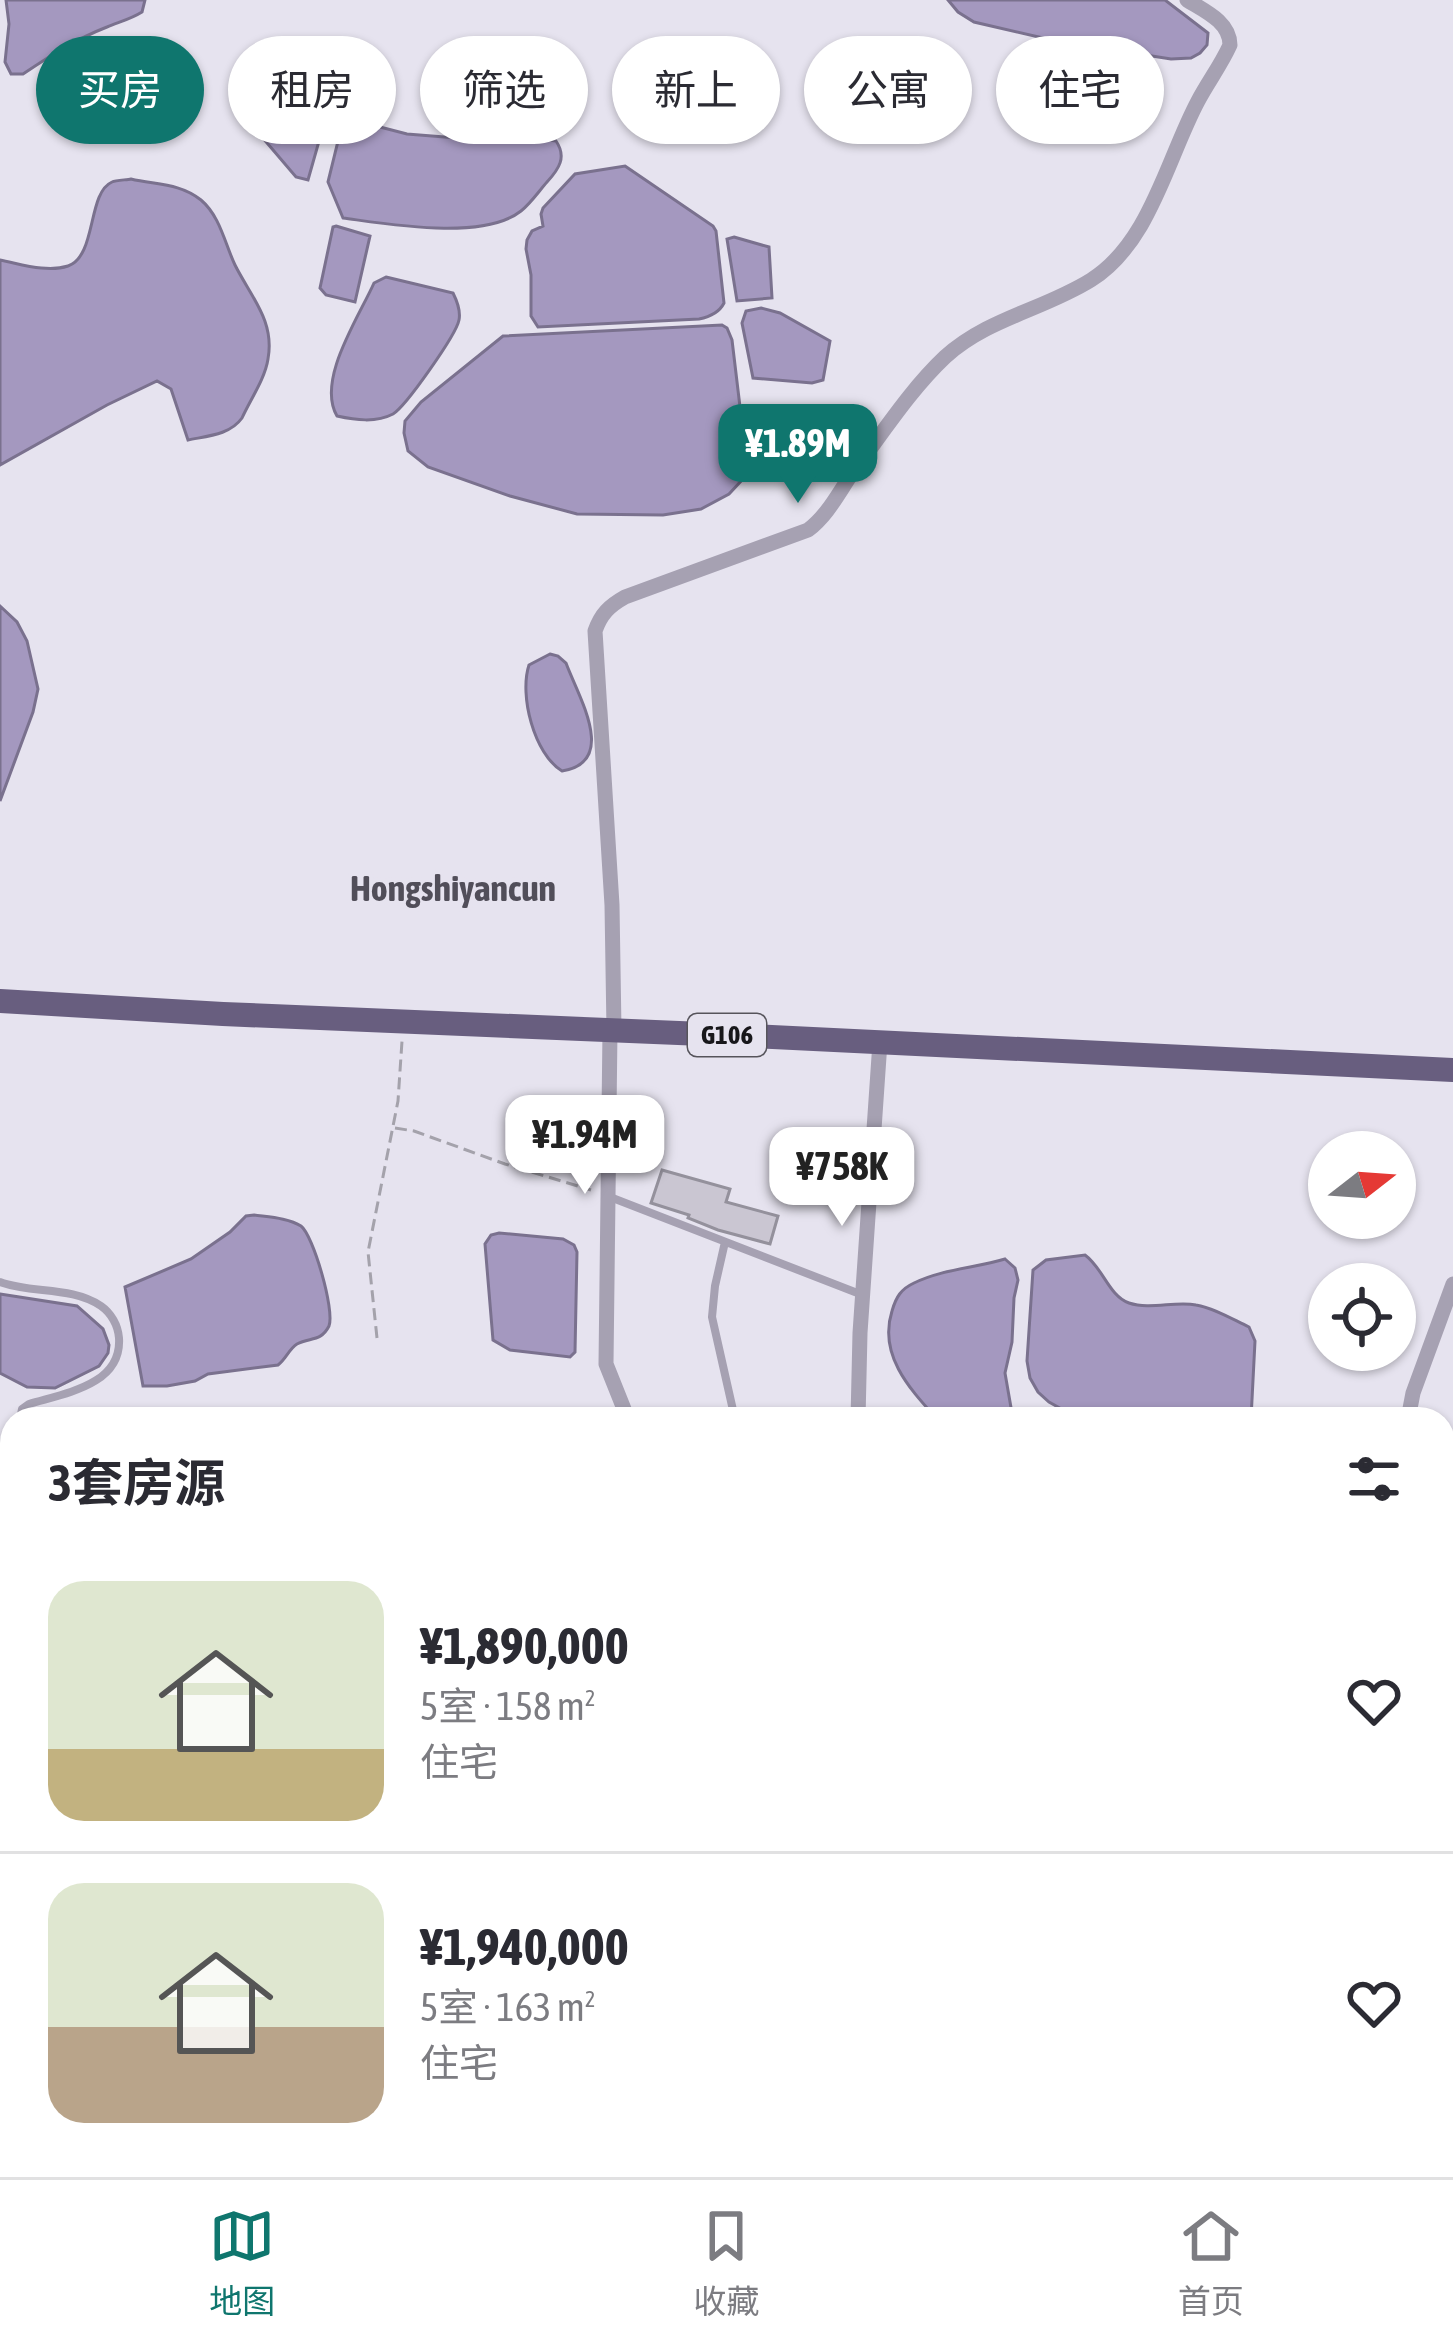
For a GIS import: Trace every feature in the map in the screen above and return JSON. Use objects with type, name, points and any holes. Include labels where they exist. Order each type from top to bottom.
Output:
[{"type":"highway","name":"G106","points":[[0,1001],[1453,1070]]},
{"type":"street","points":[[623,1407],[606,1364],[611,881],[596,632],[600,616],[625,597],[815,525],[944,359],[989,325],[1100,274],[1142,222],[1230,45],[1224,26],[1187,0]]},
{"type":"street","points":[[858,1407],[880,1042]]},
{"type":"street","points":[[1411,1407],[1453,1284]]},
{"type":"lane","points":[[610,1197],[863,1295]]},
{"type":"lane","points":[[725,1242],[712,1317],[732,1407]]},
{"type":"lane","points":[[0,1282],[68,1293],[98,1304],[112,1316],[119,1340],[114,1365],[106,1375],[24,1407]]},
{"type":"path","points":[[377,1338],[368,1252],[398,1101],[403,1022]]},
{"type":"path","points":[[392,1128],[414,1131],[610,1197]]},
{"type":"shaded area","points":[[6,0],[145,0],[142,12],[87,36],[36,36],[36,66],[23,74],[11,74],[5,62]]},
{"type":"shaded area","points":[[948,0],[1165,0],[1208,33],[1207,45],[1191,58],[1171,59],[1164,58],[1164,36],[1034,36],[974,22]]},
{"type":"shaded area","points":[[396,131],[420,135],[420,144],[558,144],[561,158],[555,172],[521,211],[483,226],[435,228],[343,218],[328,182],[337,144],[396,144]]},
{"type":"shaded area","points":[[268,144],[318,144],[308,180],[296,177]]},
{"type":"shaded area","points":[[625,166],[713,226],[724,303],[699,319],[538,327],[531,316],[526,249],[532,231],[543,226],[543,208],[575,174]]},
{"type":"shaded area","points":[[131,179],[185,190],[213,214],[265,321],[269,345],[261,382],[242,418],[218,434],[188,440],[171,389],[157,381],[0,465],[0,260],[43,268],[68,266],[84,250],[104,188]]},
{"type":"shaded area","points":[[336,226],[370,236],[355,302],[326,295],[320,288]]},
{"type":"shaded area","points":[[727,239],[769,247],[772,298],[737,301]]},
{"type":"shaded area","points":[[386,277],[453,293],[459,320],[430,370],[393,414],[373,420],[337,416],[332,401],[336,367],[374,283]]},
{"type":"shaded area","points":[[761,308],[780,313],[830,341],[823,380],[753,378],[742,323],[746,311]]},
{"type":"shaded area","points":[[722,325],[732,340],[746,457],[742,480],[729,494],[701,509],[663,515],[577,514],[428,467],[408,451],[405,421],[421,402],[503,336]]},
{"type":"shaded area","points":[[0,606],[17,622],[27,641],[38,689],[0,801]]},
{"type":"shaded area","points":[[550,654],[566,663],[590,726],[588,755],[579,765],[562,771],[537,738],[526,692],[529,665]]},
{"type":"shaded area","points":[[246,1216],[291,1221],[306,1232],[326,1290],[330,1317],[326,1331],[297,1344],[278,1365],[208,1374],[167,1386],[143,1386],[125,1287],[191,1259]]},
{"type":"shaded area","points":[[499,1233],[563,1239],[574,1245],[575,1352],[570,1357],[510,1350],[493,1340],[485,1244]]},
{"type":"shaded area","points":[[1085,1255],[1129,1303],[1196,1305],[1249,1327],[1255,1341],[1252,1407],[1058,1407],[1049,1402],[1030,1378],[1027,1361],[1033,1270],[1046,1260]]},
{"type":"shaded area","points":[[1005,1259],[1015,1268],[1018,1280],[1005,1373],[1011,1407],[927,1407],[899,1370],[889,1342],[895,1302],[906,1288]]},
{"type":"shaded area","points":[[0,1294],[77,1306],[103,1329],[108,1353],[99,1366],[55,1388],[27,1387],[0,1373]]},
{"type":"building","points":[[662,1170],[730,1189],[726,1202],[778,1216],[770,1244],[718,1230],[651,1203]]},
{"type":"district","name":"Hongshiyancun","points":[[453,888]]}]
